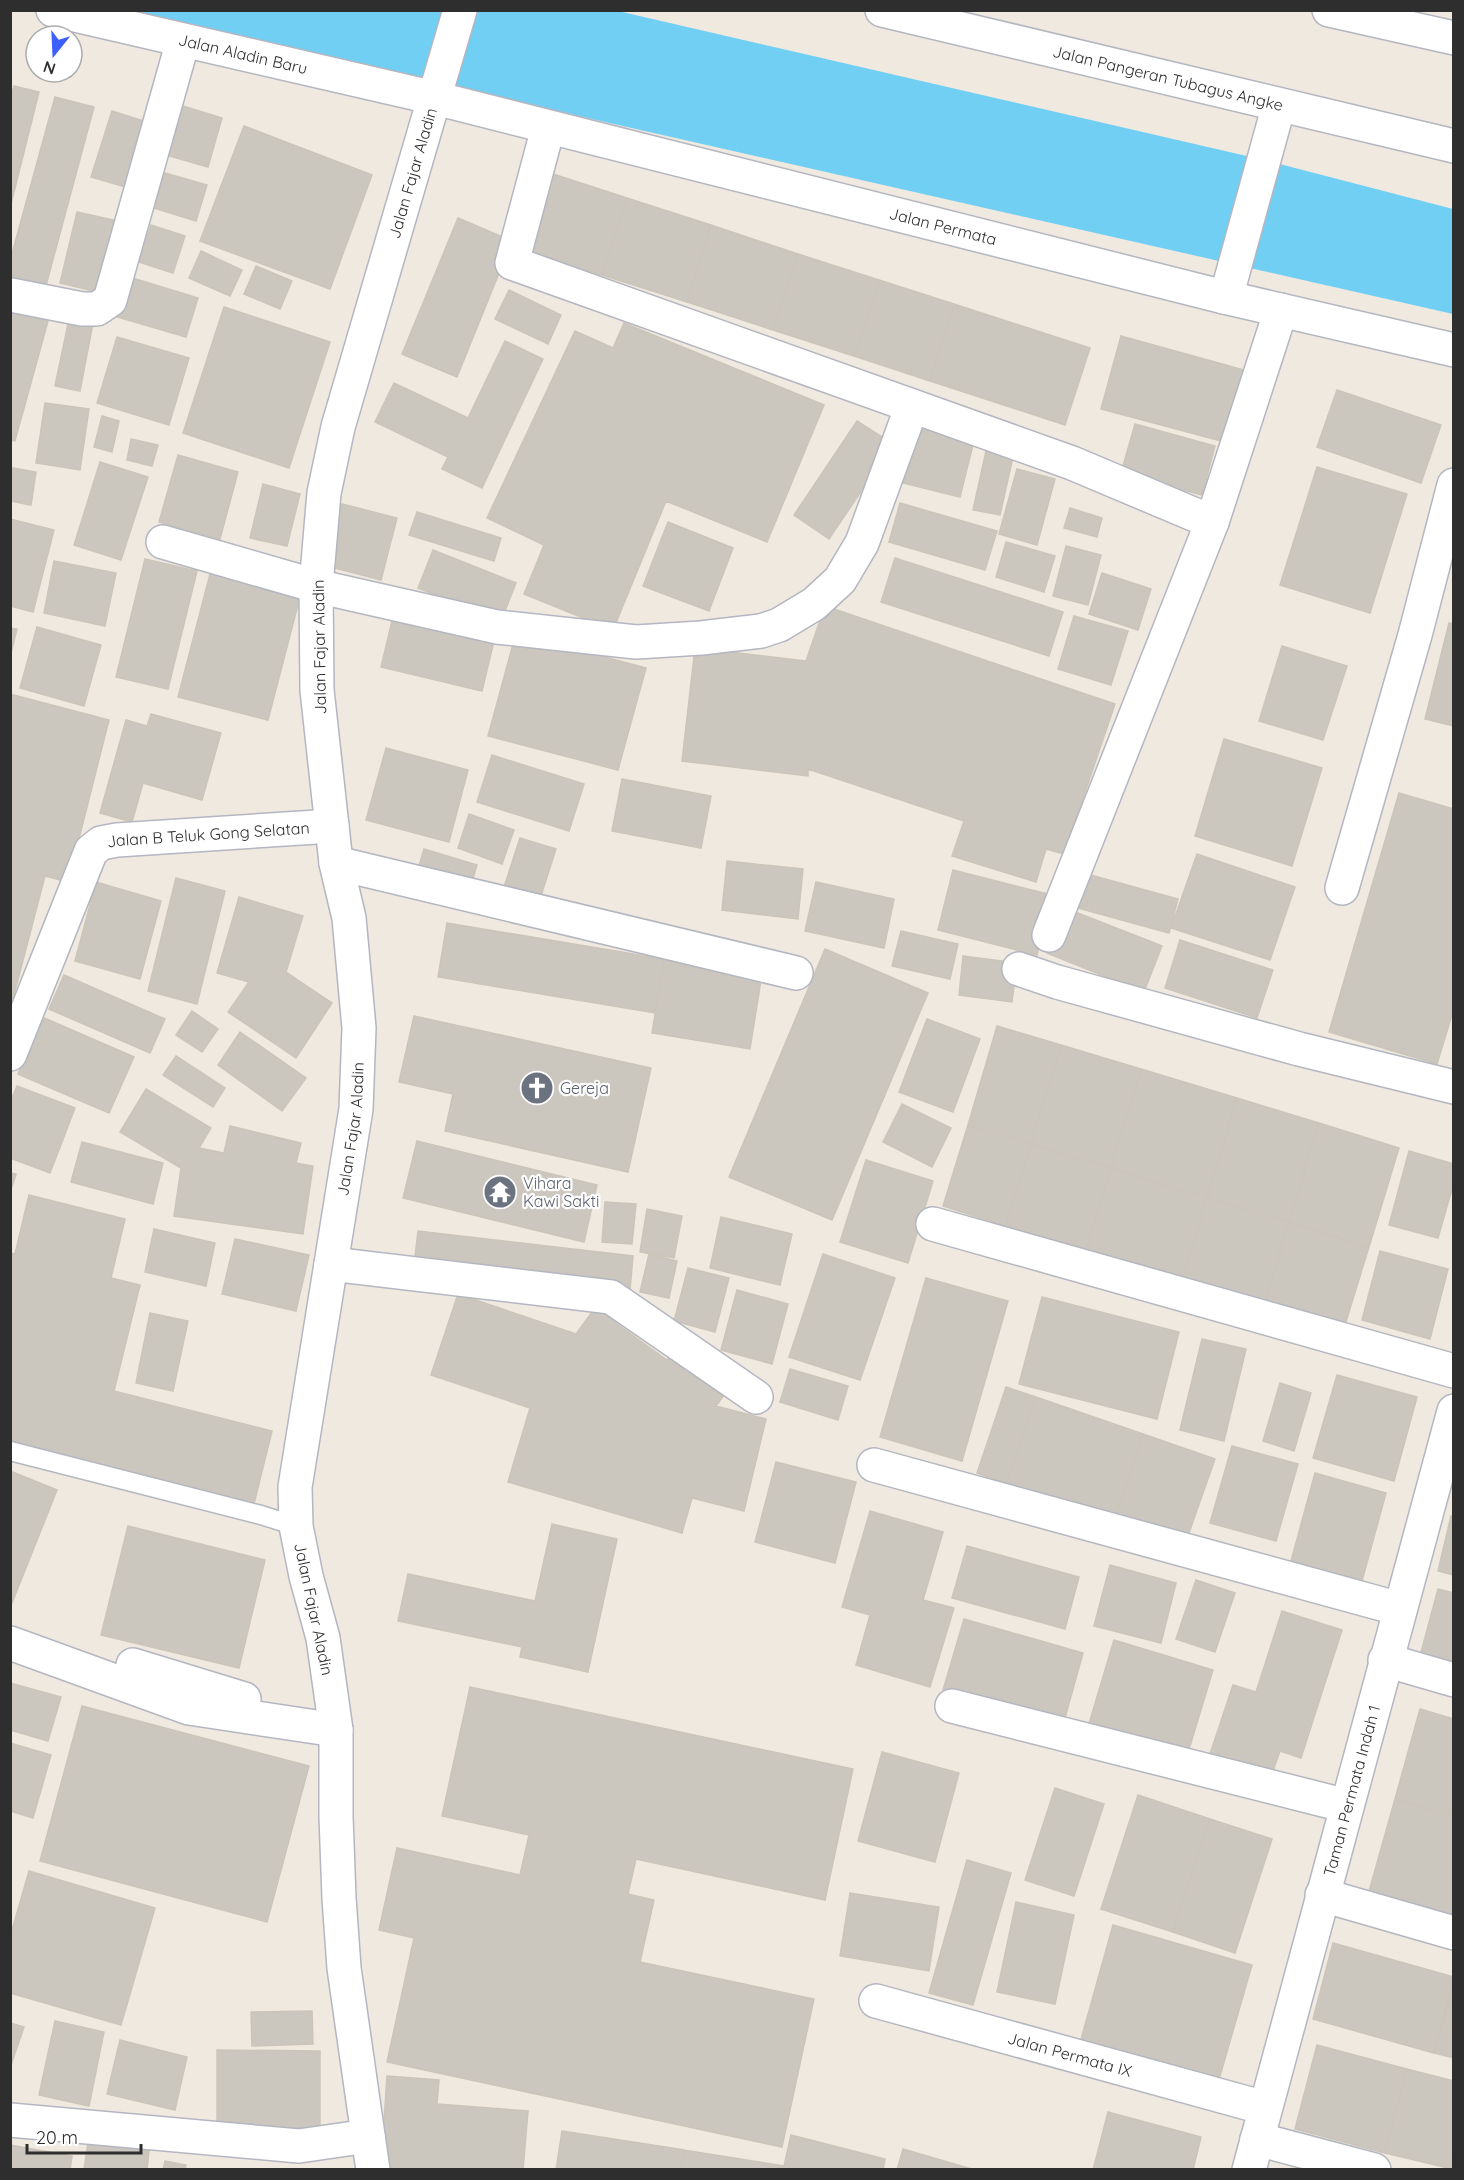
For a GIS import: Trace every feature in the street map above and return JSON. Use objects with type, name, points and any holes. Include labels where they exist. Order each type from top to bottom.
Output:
[{"type":"street","name":"Jalan Aladin Baru","points":[[52,10],[183,41],[436,93]]},
{"type":"street","name":"Jalan Fajar Aladin","points":[[373,2169],[344,1968],[336,1816],[336,1723],[323,1638],[306,1576],[296,1526],[295,1487],[356,1109],[359,1028],[349,918],[336,863],[317,690],[316,586],[324,493],[338,428],[460,10]]},
{"type":"street","name":"Jalan Pangeran Tubagus Angke","points":[[882,10],[1277,115],[1454,146]]},
{"type":"street","points":[[1329,10],[1454,38]]},
{"type":"street","points":[[11,295],[82,309],[97,309],[110,300],[183,41]]},
{"type":"street","name":"Jalan Permata","points":[[436,93],[548,128],[1227,290],[1281,310],[1454,350]]},
{"type":"street","points":[[1227,290],[1277,115]]},
{"type":"street","points":[[548,128],[512,263],[1072,464],[1212,522]]},
{"type":"street","points":[[1049,935],[1212,522],[1281,310]]},
{"type":"street","points":[[163,542],[316,586],[497,627],[636,642],[761,631],[779,626],[814,604],[840,580],[862,543],[912,406]]},
{"type":"street","points":[[1342,888],[1415,635],[1454,485]]},
{"type":"street","name":"Jalan B Teluk Gong Selatan","points":[[12,1045],[91,851],[101,843],[117,840],[332,826]]},
{"type":"street","points":[[336,863],[796,973]]},
{"type":"street","points":[[1019,969],[1056,982],[1299,1049],[1454,1087]]},
{"type":"street","points":[[933,1224],[1454,1371]]},
{"type":"street","points":[[331,1264],[611,1297],[756,1397]]},
{"type":"street","name":"Taman Permata Indah 1","points":[[1253,2154],[1385,1660],[1448,1454],[1454,1411]]},
{"type":"street","points":[[874,1465],[1400,1609]]},
{"type":"street","points":[[10,1643],[189,1708],[336,1723]]},
{"type":"street","points":[[1385,1660],[1454,1680]]},
{"type":"street","points":[[122,1662],[238,1697],[336,1723]]},
{"type":"street","points":[[952,1706],[1347,1806]]},
{"type":"street","points":[[1322,1895],[1454,1933]]},
{"type":"street","name":"Jalan Permata IX","points":[[876,2001],[1265,2108]]},
{"type":"street","points":[[10,2120],[299,2146],[368,2136]]},
{"type":"street","points":[[1253,2154],[1374,2169]]},
{"type":"lane","points":[[10,1451],[296,1526]]},
{"type":"water","points":[[129,11],[618,11],[1264,160],[1453,209],[1453,314],[473,92]]},
{"type":"building","points":[[14,86],[39,92],[10,208],[10,99]]},
{"type":"building","points":[[55,97],[94,107],[44,293],[10,284],[10,261]]},
{"type":"building","points":[[173,103],[222,118],[208,167],[159,153]]},
{"type":"building","points":[[112,111],[150,123],[129,188],[91,177]]},
{"type":"building","points":[[244,126],[372,175],[330,289],[200,241]]},
{"type":"building","points":[[165,173],[207,185],[196,221],[154,208]]},
{"type":"building","points":[[553,174],[627,198],[602,275],[529,251]]},
{"type":"building","points":[[627,198],[711,225],[687,302],[602,275]]},
{"type":"building","points":[[77,212],[118,221],[102,293],[60,283]]},
{"type":"building","points":[[458,218],[512,241],[457,377],[402,354]]},
{"type":"building","points":[[151,225],[185,236],[173,273],[139,262]]},
{"type":"building","points":[[711,225],[798,254],[773,330],[687,302]]},
{"type":"building","points":[[201,251],[242,270],[230,296],[189,278]]},
{"type":"building","points":[[798,254],[879,280],[854,356],[773,330]]},
{"type":"building","points":[[256,266],[292,281],[280,309],[244,294]]},
{"type":"building","points":[[126,276],[198,298],[186,337],[114,316]]},
{"type":"building","points":[[879,280],[954,304],[930,381],[854,356]]},
{"type":"building","points":[[509,290],[561,315],[548,344],[495,319]]},
{"type":"building","points":[[954,304],[1090,348],[1065,425],[930,381]]},
{"type":"building","points":[[224,307],[330,342],[289,468],[183,433]]},
{"type":"building","points":[[10,311],[48,321],[15,441],[10,440]]},
{"type":"building","points":[[69,319],[93,323],[80,391],[55,386]]},
{"type":"building","points":[[624,323],[824,405],[767,542],[666,501],[613,630],[524,594],[544,545],[487,518],[575,331],[613,348]]},
{"type":"building","points":[[1121,336],[1244,370],[1225,442],[1101,409]]},
{"type":"building","points":[[117,337],[189,358],[169,425],[97,403]]},
{"type":"building","points":[[505,341],[543,359],[482,488],[442,469],[448,457],[375,422],[394,383],[468,418]]},
{"type":"building","points":[[1337,390],[1441,425],[1421,483],[1317,447]]},
{"type":"building","points":[[45,403],[89,409],[80,470],[36,463]]},
{"type":"building","points":[[102,416],[119,421],[112,452],[94,447]]},
{"type":"building","points":[[857,421],[893,444],[829,539],[794,515]]},
{"type":"building","points":[[1135,424],[1215,446],[1202,495],[1121,473]]},
{"type":"building","points":[[917,427],[974,441],[960,497],[903,483]]},
{"type":"building","points":[[131,439],[158,445],[152,466],[127,460]]},
{"type":"building","points":[[986,451],[1013,457],[1000,515],[973,510]]},
{"type":"building","points":[[178,455],[238,472],[220,539],[159,522]]},
{"type":"building","points":[[100,462],[148,477],[121,560],[74,545]]},
{"type":"building","points":[[1317,467],[1407,494],[1370,613],[1280,585]]},
{"type":"building","points":[[13,468],[36,472],[31,505],[10,501]]},
{"type":"building","points":[[1017,469],[1055,479],[1037,545],[999,534]]},
{"type":"building","points":[[263,484],[300,494],[287,546],[250,538]]},
{"type":"building","points":[[900,503],[997,531],[985,570],[889,542]]},
{"type":"building","points":[[342,504],[397,518],[381,580],[327,566]]},
{"type":"building","points":[[1070,508],[1102,518],[1097,537],[1064,528]]},
{"type":"building","points":[[417,512],[501,538],[494,561],[409,535]]},
{"type":"building","points":[[10,519],[54,530],[33,612],[10,606]]},
{"type":"building","points":[[668,522],[733,548],[709,611],[643,586]]},
{"type":"building","points":[[1006,542],[1055,556],[1044,592],[996,577]]},
{"type":"building","points":[[1066,546],[1101,555],[1088,605],[1053,596]]},
{"type":"building","points":[[433,550],[516,583],[501,621],[418,588]]},
{"type":"building","points":[[895,558],[1063,612],[1049,656],[881,602]]},
{"type":"building","points":[[145,559],[197,571],[168,689],[116,677]]},
{"type":"building","points":[[54,561],[116,573],[105,626],[44,613]]},
{"type":"building","points":[[1102,573],[1151,589],[1138,630],[1089,614]]},
{"type":"building","points":[[210,574],[300,597],[268,720],[178,697]]},
{"type":"building","points":[[825,606],[1115,704],[1064,854],[1046,849],[1036,882],[952,856],[964,821],[808,769],[808,776],[682,761],[695,648],[806,661]]},
{"type":"building","points":[[1074,616],[1128,631],[1111,685],[1058,669]]},
{"type":"building","points":[[393,617],[494,641],[482,691],[381,667]]},
{"type":"building","points":[[1449,623],[1454,624],[1454,726],[1425,719]]},
{"type":"building","points":[[37,627],[101,645],[84,706],[20,688]]},
{"type":"building","points":[[10,628],[17,629],[10,657]]},
{"type":"building","points":[[516,633],[646,668],[618,770],[488,736]]},
{"type":"building","points":[[1282,646],[1347,666],[1323,740],[1259,721]]},
{"type":"building","points":[[10,694],[109,720],[68,882],[45,876],[10,1010]]},
{"type":"building","points":[[151,714],[221,733],[202,800],[143,783],[132,822],[100,813],[126,720],[147,726]]},
{"type":"building","points":[[1224,739],[1322,768],[1292,866],[1195,836]]},
{"type":"building","points":[[386,748],[468,770],[449,842],[366,820]]},
{"type":"building","points":[[492,755],[584,784],[569,831],[477,802]]},
{"type":"building","points":[[622,779],[711,796],[701,848],[612,831]]},
{"type":"building","points":[[1399,793],[1454,809],[1454,1008],[1437,1064],[1329,1032]]},
{"type":"building","points":[[469,814],[514,830],[502,864],[458,848]]},
{"type":"building","points":[[520,838],[556,849],[538,905],[502,893]]},
{"type":"building","points":[[424,849],[477,865],[469,892],[416,876]]},
{"type":"building","points":[[1197,854],[1295,887],[1270,960],[1171,928]]},
{"type":"building","points":[[727,861],[803,869],[798,919],[722,910]]},
{"type":"building","points":[[953,870],[1052,895],[1037,955],[938,930]]},
{"type":"building","points":[[1076,871],[1178,899],[1169,933],[1067,905]]},
{"type":"building","points":[[176,878],[225,891],[197,1004],[148,991]]},
{"type":"building","points":[[96,882],[161,901],[140,979],[75,961]]},
{"type":"building","points":[[816,882],[894,899],[884,948],[805,931]]},
{"type":"building","points":[[239,897],[303,916],[286,972],[332,1003],[296,1058],[228,1012],[249,982],[217,973]]},
{"type":"building","points":[[1065,908],[1162,946],[1144,992],[1047,953]]},
{"type":"building","points":[[447,923],[664,959],[655,1013],[438,977]]},
{"type":"building","points":[[901,931],[958,944],[950,979],[892,966]]},
{"type":"building","points":[[1180,940],[1273,970],[1257,1018],[1165,988]]},
{"type":"building","points":[[825,949],[928,993],[832,1220],[729,1177]]},
{"type":"building","points":[[963,956],[1017,963],[1012,1002],[959,995]]},
{"type":"building","points":[[664,959],[762,974],[750,1049],[652,1033]]},
{"type":"building","points":[[64,975],[165,1019],[150,1053],[49,1009]]},
{"type":"building","points":[[192,1011],[218,1029],[202,1052],[176,1035]]},
{"type":"building","name":"Gereja","points":[[414,1016],[651,1068],[628,1172],[445,1131],[453,1094],[399,1082]]},
{"type":"building","points":[[42,1017],[134,1057],[109,1113],[18,1074]]},
{"type":"building","points":[[927,1019],[980,1039],[953,1112],[899,1092]]},
{"type":"building","points":[[997,1026],[1061,1045],[1031,1144],[968,1125]]},
{"type":"building","points":[[240,1032],[306,1078],[282,1111],[218,1065]]},
{"type":"building","points":[[1061,1045],[1141,1069],[1111,1168],[1031,1144]]},
{"type":"building","points":[[176,1056],[225,1088],[213,1107],[163,1075]]},
{"type":"building","points":[[1141,1069],[1237,1098],[1207,1198],[1111,1168]]},
{"type":"building","points":[[17,1086],[75,1108],[50,1173],[10,1158],[10,1103]]},
{"type":"building","points":[[146,1089],[211,1128],[199,1148],[224,1153],[230,1126],[301,1143],[296,1163],[313,1166],[303,1234],[174,1216],[181,1168],[120,1132]]},
{"type":"building","points":[[1237,1098],[1319,1123],[1289,1222],[1207,1198]]},
{"type":"building","points":[[902,1104],[951,1128],[932,1167],[883,1142]]},
{"type":"building","points":[[1319,1123],[1399,1148],[1369,1247],[1289,1222]]},
{"type":"building","points":[[968,1125],[1031,1144],[1006,1226],[943,1206]]},
{"type":"building","name":"Vihara Kawi Sakti","points":[[417,1141],[597,1185],[584,1242],[403,1198]]},
{"type":"building","points":[[82,1142],[163,1163],[153,1204],[71,1182]]},
{"type":"building","points":[[1031,1144],[1111,1168],[1086,1250],[1006,1226]]},
{"type":"building","points":[[1409,1151],[1454,1164],[1454,1182],[1438,1238],[1389,1225]]},
{"type":"building","points":[[866,1160],[933,1181],[908,1263],[840,1242]]},
{"type":"building","points":[[1111,1168],[1207,1198],[1182,1279],[1086,1250]]},
{"type":"building","points":[[10,1173],[16,1174],[10,1193]]},
{"type":"building","points":[[29,1195],[125,1219],[111,1278],[140,1285],[114,1391],[272,1431],[253,1508],[10,1448],[10,1253],[15,1254]]},
{"type":"building","points":[[1207,1198],[1289,1222],[1264,1304],[1182,1279]]},
{"type":"building","points":[[605,1202],[636,1204],[632,1244],[602,1242]]},
{"type":"building","points":[[647,1209],[682,1216],[674,1258],[640,1252]]},
{"type":"building","points":[[721,1217],[792,1234],[780,1285],[710,1268]]},
{"type":"building","points":[[1289,1222],[1369,1247],[1344,1328],[1264,1304]]},
{"type":"building","points":[[154,1229],[215,1243],[206,1286],[145,1272]]},
{"type":"building","points":[[418,1231],[633,1256],[630,1290],[414,1265]]},
{"type":"building","points":[[235,1239],[309,1255],[296,1311],[222,1294]]},
{"type":"building","points":[[1380,1251],[1448,1269],[1430,1339],[1362,1320]]},
{"type":"building","points":[[649,1254],[677,1261],[669,1298],[640,1292]]},
{"type":"building","points":[[823,1254],[895,1278],[860,1380],[789,1357]]},
{"type":"building","points":[[688,1268],[729,1278],[715,1332],[674,1321]]},
{"type":"building","points":[[926,1278],[1008,1301],[962,1461],[880,1437]]},
{"type":"building","points":[[737,1290],[788,1304],[772,1364],[721,1350]]},
{"type":"building","points":[[458,1294],[576,1334],[595,1308],[667,1360],[675,1349],[730,1387],[716,1406],[766,1419],[744,1511],[692,1498],[682,1533],[508,1482],[530,1408],[431,1375]]},
{"type":"building","points":[[1042,1297],[1179,1332],[1157,1419],[1019,1384]]},
{"type":"building","points":[[150,1313],[188,1321],[173,1391],[136,1383]]},
{"type":"building","points":[[1202,1339],[1246,1349],[1224,1441],[1180,1430]]},
{"type":"building","points":[[790,1369],[848,1386],[838,1420],[780,1402]]},
{"type":"building","points":[[1337,1375],[1417,1397],[1394,1481],[1313,1458]]},
{"type":"building","points":[[1280,1383],[1311,1393],[1294,1451],[1263,1441]]},
{"type":"building","points":[[1006,1387],[1036,1397],[1006,1483],[977,1473]]},
{"type":"building","points":[[1036,1397],[1143,1434],[1114,1520],[1006,1483]]},
{"type":"building","points":[[1143,1434],[1215,1459],[1185,1544],[1114,1520]]},
{"type":"building","points":[[1232,1446],[1298,1464],[1276,1541],[1210,1523]]},
{"type":"building","points":[[776,1462],[856,1482],[835,1563],[755,1542]]},
{"type":"building","points":[[10,1471],[57,1490],[10,1608]]},
{"type":"building","points":[[1315,1473],[1386,1493],[1362,1581],[1291,1561]]},
{"type":"building","points":[[870,1511],[943,1532],[923,1600],[954,1608],[930,1687],[856,1665],[870,1615],[842,1607]]},
{"type":"building","points":[[1451,1516],[1454,1517],[1454,1575],[1438,1571]]},
{"type":"building","points":[[552,1524],[617,1539],[588,1672],[520,1657],[522,1647],[398,1621],[408,1574],[535,1601]]},
{"type":"building","points":[[128,1526],[265,1560],[239,1668],[101,1635]]},
{"type":"building","points":[[967,1546],[1079,1577],[1065,1629],[952,1598]]},
{"type":"building","points":[[1110,1565],[1176,1583],[1161,1643],[1094,1626]]},
{"type":"building","points":[[1196,1580],[1235,1593],[1215,1652],[1176,1639]]},
{"type":"building","points":[[1438,1589],[1454,1593],[1454,1665],[1420,1656]]},
{"type":"building","points":[[1282,1611],[1342,1630],[1301,1758],[1280,1751],[1272,1774],[1210,1754],[1233,1685],[1256,1692]]},
{"type":"building","points":[[964,1619],[1083,1653],[1063,1725],[943,1690]]},
{"type":"building","points":[[1114,1640],[1213,1670],[1187,1756],[1088,1727]]},
{"type":"building","points":[[10,1683],[61,1697],[48,1741],[10,1730]]},
{"type":"building","points":[[470,1687],[853,1769],[825,1900],[636,1859],[628,1894],[654,1900],[640,1962],[814,1999],[782,2147],[387,2062],[414,1938],[379,1930],[397,1848],[520,1875],[529,1835],[442,1816]]},
{"type":"building","points":[[82,1706],[309,1766],[267,1922],[40,1861]]},
{"type":"building","points":[[1420,1709],[1454,1719],[1454,1816],[1395,1799]]},
{"type":"building","points":[[10,1743],[51,1755],[33,1818],[10,1811]]},
{"type":"building","points":[[882,1752],[959,1773],[935,1862],[858,1841]]},
{"type":"building","points":[[1055,1788],[1104,1804],[1074,1896],[1025,1880]]},
{"type":"building","points":[[1138,1795],[1210,1819],[1173,1932],[1101,1909]]},
{"type":"building","points":[[1395,1799],[1454,1816],[1454,1919],[1368,1895]]},
{"type":"building","points":[[1210,1819],[1272,1839],[1235,1953],[1173,1932]]},
{"type":"building","points":[[967,1860],[1011,1873],[973,2005],[929,1993]]},
{"type":"building","points":[[29,1871],[155,1908],[121,2025],[10,1993],[10,1937]]},
{"type":"building","points":[[850,1893],[939,1907],[929,1971],[840,1956]]},
{"type":"building","points":[[1016,1902],[1074,1915],[1055,2004],[997,1992]]},
{"type":"building","points":[[1113,1925],[1252,1965],[1218,2083],[1080,2043]]},
{"type":"building","points":[[1333,1943],[1454,1977],[1434,2053],[1313,2019]]},
{"type":"building","points":[[1454,1983],[1454,2058],[1434,2053]]},
{"type":"building","points":[[312,2011],[313,2044],[252,2046],[251,2012]]},
{"type":"building","points":[[55,2021],[104,2032],[89,2106],[39,2095]]},
{"type":"building","points":[[10,2023],[24,2027],[10,2068]]},
{"type":"building","points":[[120,2040],[187,2057],[175,2110],[107,2094]]},
{"type":"building","points":[[1317,2045],[1407,2069],[1385,2153],[1295,2129]]},
{"type":"building","points":[[217,2050],[320,2051],[320,2128],[217,2127]]},
{"type":"building","points":[[1407,2069],[1454,2081],[1452,2169],[1385,2153]]},
{"type":"building","points":[[387,2076],[439,2080],[437,2104],[528,2111],[523,2170],[410,2170],[381,2166]]},
{"type":"building","points":[[1108,2112],[1201,2137],[1193,2170],[1093,2170]]},
{"type":"building","points":[[562,2131],[684,2150],[681,2170],[556,2170]]},
{"type":"building","points":[[89,2135],[150,2142],[147,2170],[84,2170]]},
{"type":"building","points":[[791,2135],[885,2159],[883,2170],[681,2170],[684,2150],[784,2166]]},
{"type":"building","points":[[10,2145],[72,2156],[70,2170],[10,2170]]},
{"type":"building","points":[[903,2149],[972,2169],[972,2170],[897,2170]]},
{"type":"building","points":[[165,2161],[186,2165],[185,2170],[163,2170]]},
{"type":"place","name":"Gereja","points":[[537,1088]]},
{"type":"place","name":"Vihara Kawi Sakti","points":[[500,1192]]}]
